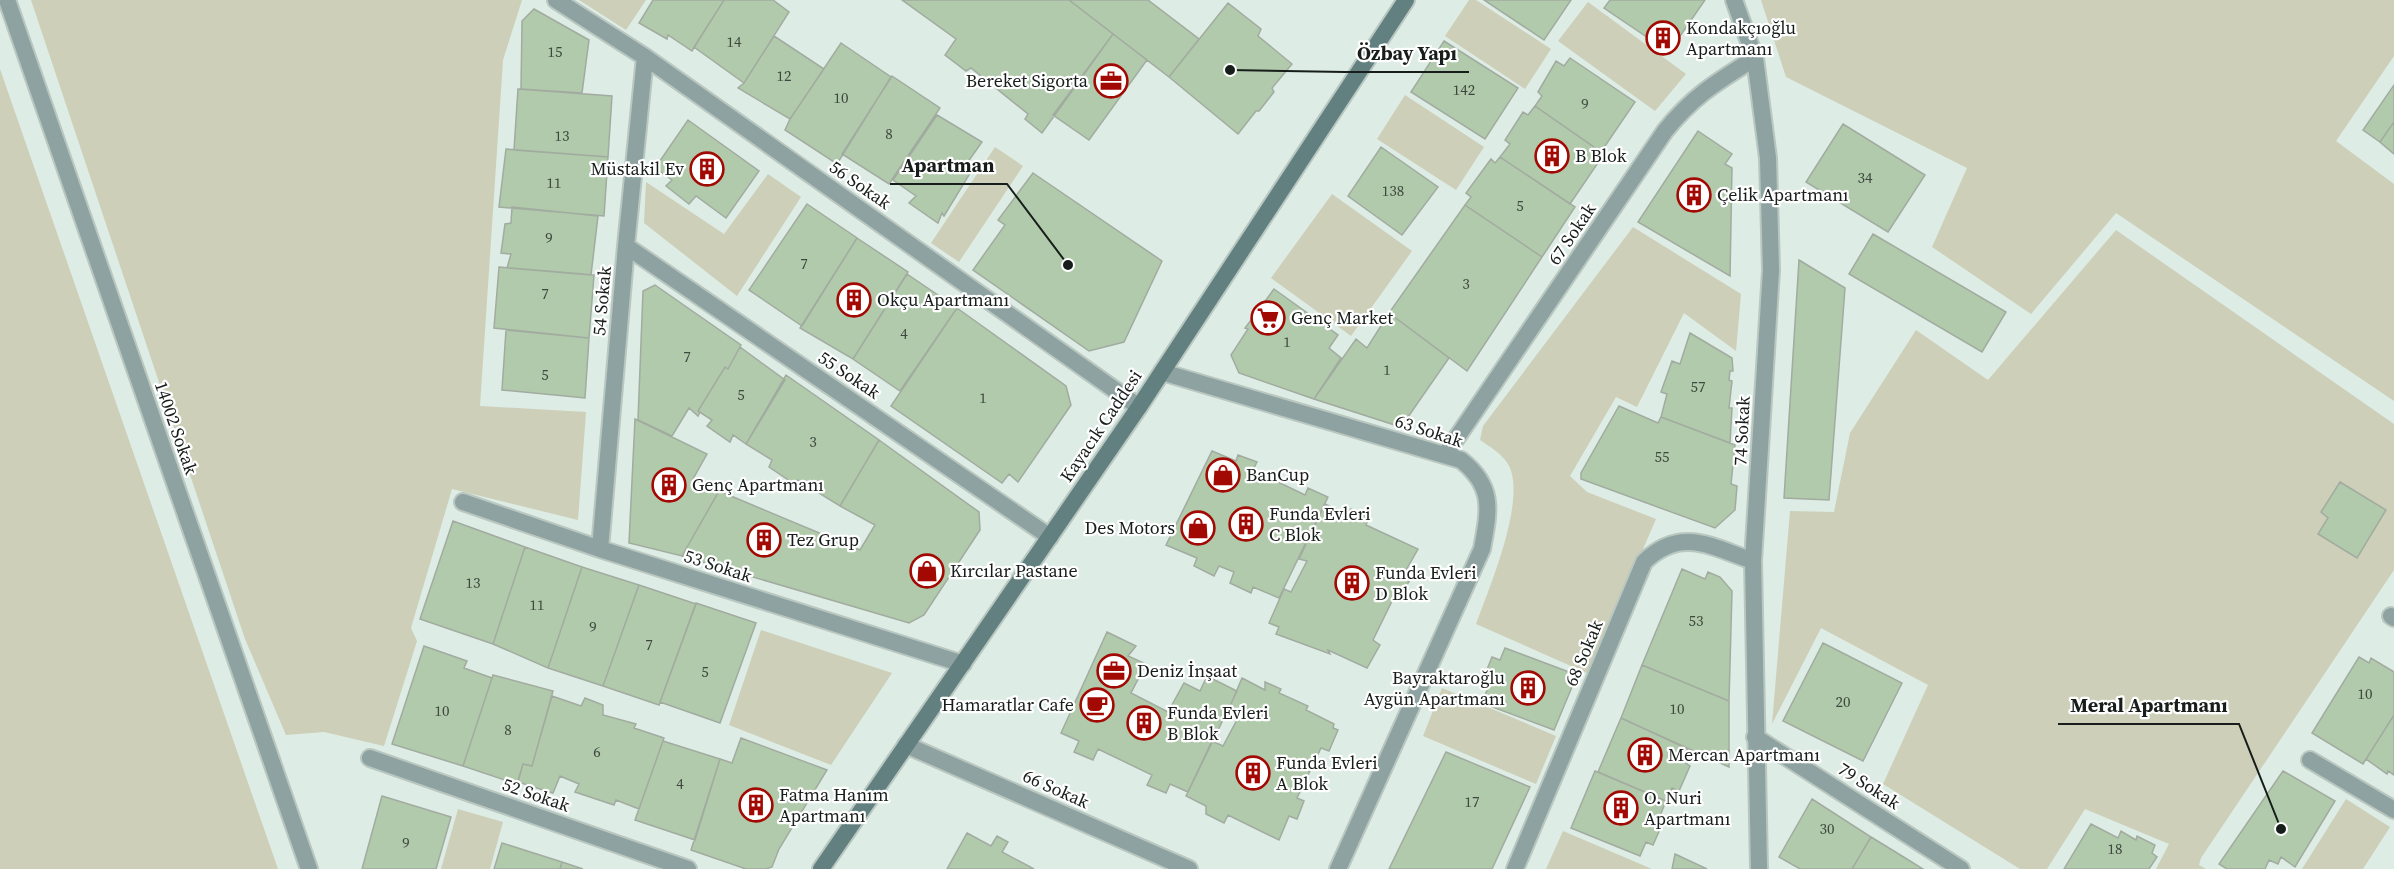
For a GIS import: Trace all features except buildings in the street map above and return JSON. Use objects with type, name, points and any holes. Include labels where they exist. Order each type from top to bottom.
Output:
[{"type":"main road","name":"Kayacık Caddesi","points":[[820,869],[1139,407],[1406,0]]},
{"type":"street","name":"14002 Sokak","points":[[8,0],[309,869]]},
{"type":"street","name":"56 Sokak","points":[[556,0],[645,57],[1139,407]]},
{"type":"street","name":"74 Sokak","points":[[1734,0],[1755,58],[1768,158],[1771,270],[1753,561],[1759,869]]},
{"type":"street","name":"54 Sokak","points":[[600,549],[645,57]]},
{"type":"street","name":"67 Sokak","points":[[1445,455],[1665,131],[1684,108],[1703,92],[1755,58]]},
{"type":"street","name":"55 Sokak","points":[[626,246],[1050,537]]},
{"type":"street","name":"63 Sokak","points":[[1162,372],[1461,460],[1482,481],[1486,492],[1489,507],[1482,549],[1338,869]]},
{"type":"street","name":"53 Sokak","points":[[463,502],[600,549],[963,664]]},
{"type":"street","name":"68 Sokak","points":[[1515,869],[1644,561],[1666,545],[1687,541],[1699,542],[1753,561]]},
{"type":"street","name":"79 Sokak","points":[[1755,737],[1961,869]]},
{"type":"street","name":"66 Sokak","points":[[906,745],[1189,869]]},
{"type":"street","name":"52 Sokak","points":[[370,758],[688,869]]},
{"type":"street","points":[[2310,760],[2394,810]]},
{"type":"green space","points":[[31,0],[522,0],[503,60],[480,406],[586,412],[578,520],[452,489],[411,628],[417,641],[384,746],[324,732],[286,735],[245,639]]},
{"type":"green space","points":[[579,0],[646,0],[626,30]]},
{"type":"green space","points":[[1469,0],[1476,0],[1551,49],[1525,89],[1445,36]]},
{"type":"green space","points":[[1761,0],[2394,0],[2394,56],[2336,141],[2394,184],[2394,401],[2116,213],[2031,314],[1932,247],[1967,168],[1786,77]]},
{"type":"green space","points":[[1588,2],[1686,74],[1655,111],[1558,41]]},
{"type":"green space","points":[[0,69],[278,869],[0,869]]},
{"type":"green space","points":[[1405,95],[1484,147],[1456,190],[1377,139]]},
{"type":"green space","points":[[995,147],[1023,166],[959,262],[931,243]]},
{"type":"green space","points":[[768,174],[801,197],[737,296],[644,223],[646,182],[724,234]]},
{"type":"green space","points":[[1332,194],[1412,251],[1351,336],[1271,278]]},
{"type":"green space","points":[[1633,227],[1741,294],[1736,351],[1684,313],[1637,407],[1616,397],[1570,476],[1587,492],[1656,519],[1589,674],[1476,624],[1497,567],[1510,520],[1513,498],[1513,479],[1508,464],[1480,440],[1483,426]]},
{"type":"green space","points":[[2116,230],[2394,424],[2394,570],[2201,858],[2199,865],[2206,869],[2156,869],[2169,844],[2085,809],[2047,869],[2020,869],[1883,784],[1928,685],[1821,628],[1772,724],[1790,511],[1834,512],[1850,433],[1916,330],[1988,380]]},
{"type":"green space","points":[[761,630],[892,673],[831,765],[729,725]]},
{"type":"green space","points":[[1442,688],[1556,736],[1536,784],[1423,736]]},
{"type":"green space","points":[[2346,799],[2390,827],[2363,869],[2302,869]]},
{"type":"green space","points":[[458,809],[503,822],[490,869],[441,869]]},
{"type":"green space","points":[[1563,831],[1652,869],[1546,869]]},
{"type":"place","name":"Kondakçıoğlu Apartmanı","points":[[1663,38]]},
{"type":"place","name":"Özbay Yapı","points":[[1230,70]]},
{"type":"place","name":"Bereket Sigorta","points":[[1111,81]]},
{"type":"place","name":"B Blok","points":[[1552,156]]},
{"type":"place","name":"Müstakil Ev","points":[[707,169]]},
{"type":"place","name":"Çelik Apartmanı","points":[[1694,195]]},
{"type":"place","name":"Apartman","points":[[1068,265]]},
{"type":"place","name":"Okçu Apartmanı","points":[[854,300]]},
{"type":"place","name":"Genç Market","points":[[1268,318]]},
{"type":"place","name":"BanCup","points":[[1223,475]]},
{"type":"place","name":"Genç Apartmanı","points":[[669,485]]},
{"type":"place","name":"Funda Evleri C Blok","points":[[1246,524]]},
{"type":"place","name":"Des Motors","points":[[1198,528]]},
{"type":"place","name":"Tez Grup","points":[[764,540]]},
{"type":"place","name":"Kırcılar Pastane","points":[[927,571]]},
{"type":"place","name":"Funda Evleri D Blok","points":[[1352,583]]},
{"type":"place","name":"Deniz İnşaat","points":[[1114,671]]},
{"type":"place","name":"Bayraktaroğlu Aygün Apartmanı","points":[[1528,688]]},
{"type":"place","name":"Hamaratlar Cafe","points":[[1097,705]]},
{"type":"place","name":"Funda Evleri B Blok","points":[[1144,723]]},
{"type":"place","name":"Mercan Apartmanı","points":[[1645,755]]},
{"type":"place","name":"Funda Evleri A Blok","points":[[1253,773]]},
{"type":"place","name":"Fatma Hanım Apartmanı","points":[[756,805]]},
{"type":"place","name":"O. Nuri Apartmanı","points":[[1621,808]]},
{"type":"place","name":"Meral Apartmanı","points":[[2281,829]]}]
